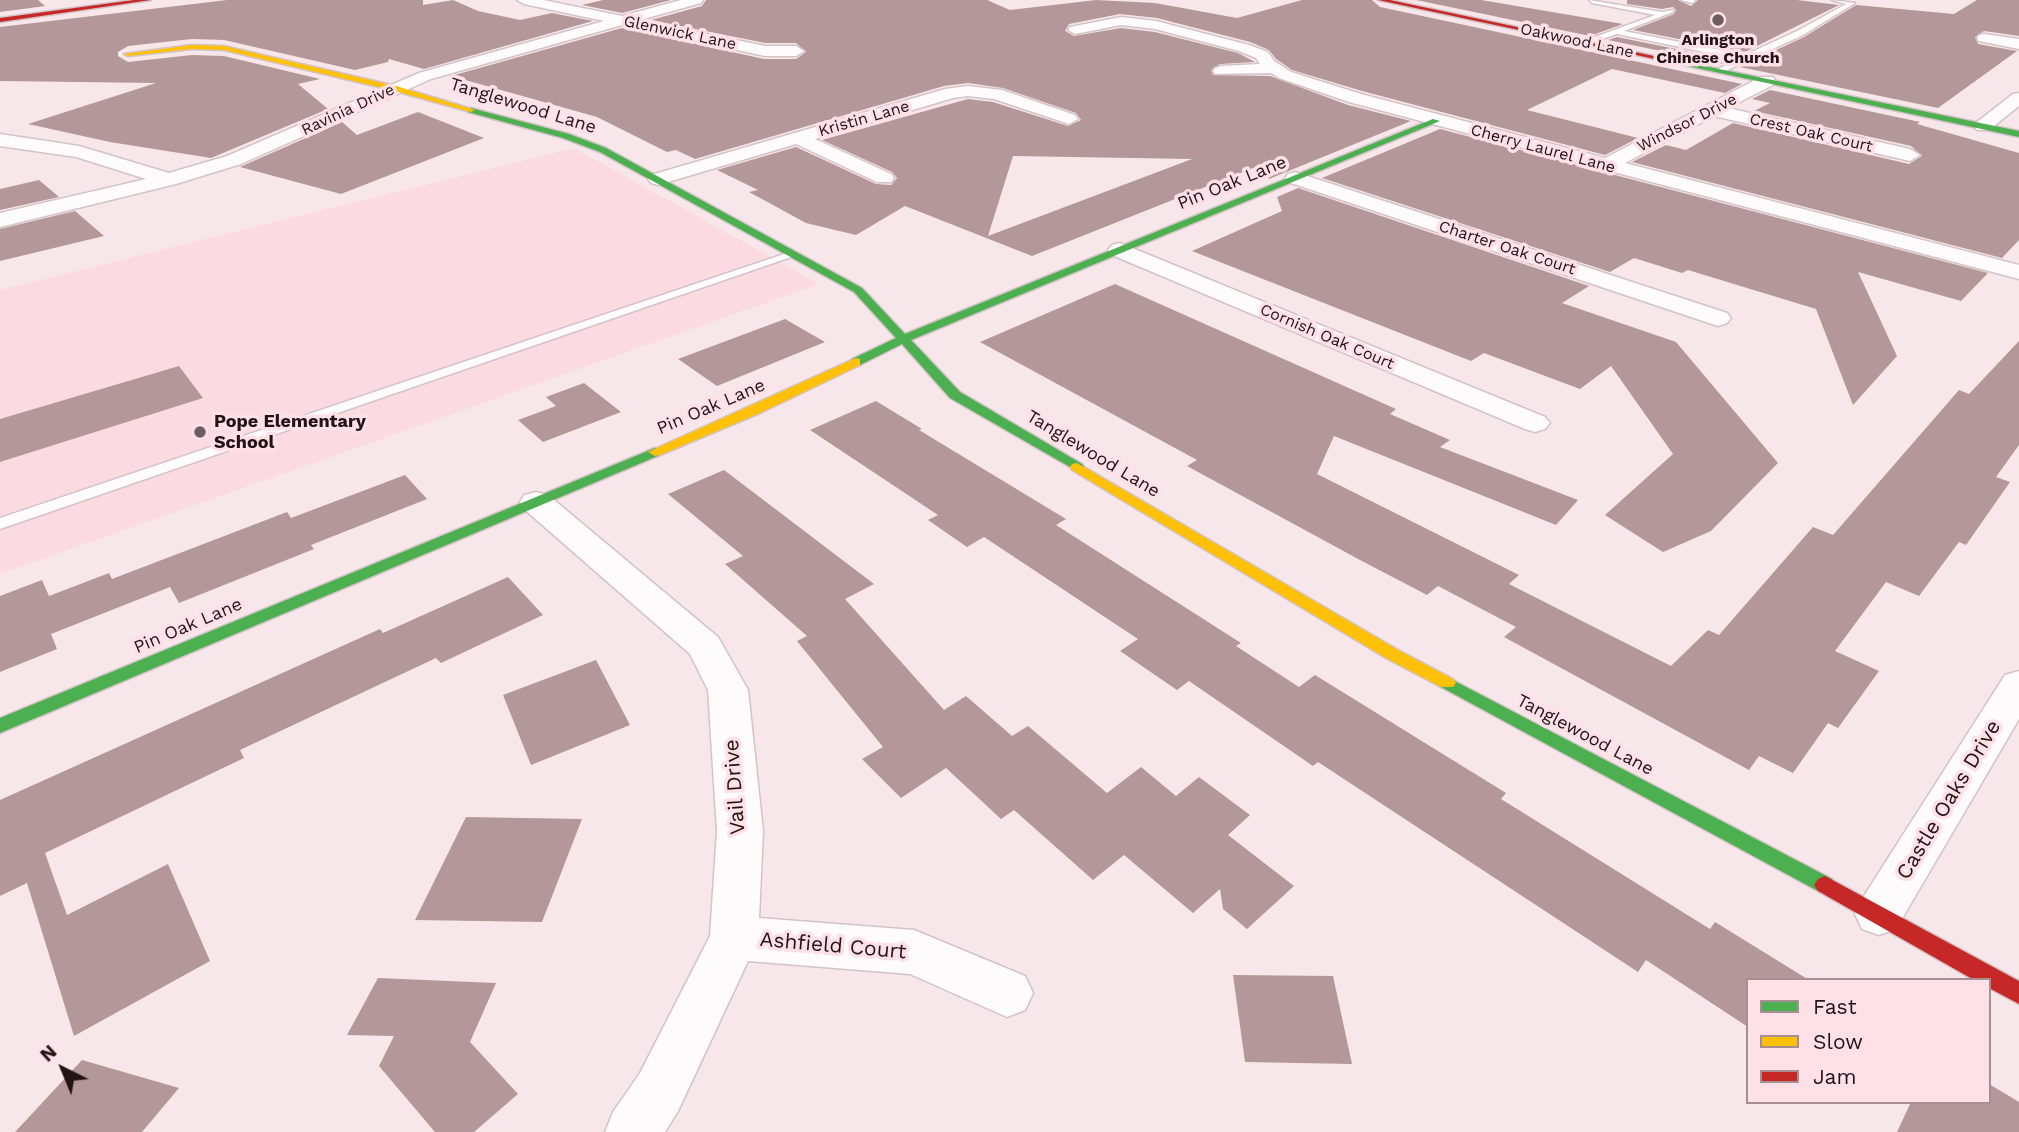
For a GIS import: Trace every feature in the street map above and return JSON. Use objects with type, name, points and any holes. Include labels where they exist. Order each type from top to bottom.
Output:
[{"type":"street","points":[[0,20],[148,0]]},
{"type":"street","name":"Glenwick Lane","points":[[524,0],[765,51],[796,51]]},
{"type":"street","name":"Ravinia Drive","points":[[0,220],[169,180],[234,160],[393,88],[696,0]]},
{"type":"street","name":"Oakwood Lane","points":[[1388,1],[2019,134]]},
{"type":"street","name":"Cherry Laurel Lane","points":[[1075,30],[1105,22],[1139,22],[1244,48],[1262,55],[1274,68],[1318,86],[1436,121],[2019,272]]},
{"type":"street","points":[[1984,38],[2019,44]]},
{"type":"street","name":"Tanglewood Lane","points":[[128,54],[192,47],[224,48],[393,88],[566,136],[603,149],[858,290],[955,395],[1392,654],[1879,914],[2019,993]]},
{"type":"street","points":[[1221,71],[1274,68]]},
{"type":"street","name":"Windsor Drive","points":[[1606,165],[1767,81]]},
{"type":"street","name":"Kristin Lane","points":[[658,179],[968,90],[996,93],[1069,119]]},
{"type":"street","points":[[1983,126],[2019,98]]},
{"type":"street","name":"Crest Oak Court","points":[[1712,110],[1910,155]]},
{"type":"street","name":"Pin Oak Lane","points":[[0,726],[755,410],[903,339],[1436,121]]},
{"type":"street","points":[[798,138],[884,178]]},
{"type":"street","points":[[0,140],[79,152],[169,180]]},
{"type":"street","name":"Charter Oak Court","points":[[1295,178],[1718,318]]},
{"type":"street","name":"Cornish Oak Court","points":[[1120,250],[1535,423]]},
{"type":"street","name":"Vail Drive","points":[[536,502],[705,646],[728,690],[740,831],[734,938],[659,1091],[633,1132]]},
{"type":"street","name":"Castle Oaks Drive","points":[[1879,914],[2019,685]]},
{"type":"street","name":"Ashfield Court","points":[[734,938],[914,952],[1007,993]]},
{"type":"lane","points":[[1587,43],[1667,13],[1592,1],[1594,0]]},
{"type":"lane","points":[[1721,71],[1800,33],[1852,3],[1835,0]]},
{"type":"lane","points":[[1616,32],[1746,58]]},
{"type":"lane","points":[[0,524],[794,254]]},
{"type":"shaded area","name":"Pope Elementary School","points":[[574,148],[819,284],[0,574],[0,290]]},
{"type":"building","points":[[0,0],[38,0],[45,6],[0,12]]},
{"type":"building","points":[[227,0],[423,0],[423,5],[453,0],[478,11],[520,20],[552,13],[593,21],[424,69],[389,59],[388,62],[355,70],[224,40],[192,39],[128,46],[118,52],[118,56],[128,62],[192,55],[224,56],[320,79],[298,84],[328,109],[211,158],[110,142],[28,124],[156,83],[0,81],[0,27]]},
{"type":"building","points":[[603,0],[671,0],[622,13],[582,5]]},
{"type":"building","points":[[706,0],[987,0],[1010,10],[1096,0],[1155,3],[1237,18],[1302,0],[1372,0],[1380,7],[1742,84],[1725,93],[1612,69],[1527,110],[1638,138],[1605,155],[1292,70],[1276,59],[1269,50],[1250,42],[1157,18],[1120,14],[1069,24],[1065,31],[1074,36],[1121,28],[1155,32],[1238,53],[1255,62],[1220,64],[1211,70],[1213,75],[1270,76],[1348,105],[1411,121],[1269,179],[1263,164],[1032,256],[905,206],[856,235],[806,223],[749,192],[758,190],[717,170],[796,147],[876,184],[891,185],[897,178],[892,172],[822,140],[968,99],[993,102],[1068,126],[1081,120],[1076,113],[1003,88],[968,83],[944,86],[695,159],[676,150],[667,152],[597,117],[451,76],[622,28],[764,59],[796,59],[806,52],[796,43],[765,43],[651,20],[702,6]],"holes":[[[1013,156],[1192,159],[988,236]]]},
{"type":"building","points":[[1416,0],[1481,0],[1623,24],[1590,36]]},
{"type":"building","points":[[1627,0],[1678,0],[1691,6],[1698,0],[1797,0],[1839,5],[1745,52],[1633,30],[1674,14],[1676,10],[1673,7],[1662,9],[1627,4]]},
{"type":"building","points":[[1977,0],[2019,0],[2019,36],[1984,31],[1975,37],[1978,44],[2017,51],[1938,108],[1740,67],[1804,37],[1856,5],[1954,14]]},
{"type":"building","points":[[1617,37],[1730,60],[1723,64],[1608,40]]},
{"type":"building","points":[[1770,90],[1920,122],[1917,124],[2019,153],[2019,240],[2002,258],[1632,162],[1666,145],[1686,150],[1733,123],[1909,164],[1922,156],[1911,146],[1754,111],[1770,103],[1752,99]]},
{"type":"building","points":[[418,112],[484,138],[341,194],[240,167],[342,122],[357,135]]},
{"type":"building","points":[[1440,129],[1988,273],[1961,301],[1858,272],[1897,356],[1853,405],[1816,309],[1688,270],[1682,273],[1634,258],[1610,272],[1322,178]]},
{"type":"building","points":[[39,180],[59,197],[0,210],[0,189]]},
{"type":"building","points":[[1298,188],[1589,286],[1562,303],[1676,342],[1778,463],[1711,531],[1663,552],[1605,515],[1673,454],[1611,366],[1580,389],[1484,353],[1471,361],[1192,251],[1282,211],[1277,197]]},
{"type":"building","points":[[75,211],[104,236],[0,261],[0,229]]},
{"type":"building","points":[[1115,284],[1396,409],[1390,414],[1450,440],[1440,447],[1578,500],[1556,525],[1334,436],[1317,474],[1519,575],[1509,584],[1671,666],[1708,630],[1719,635],[1813,527],[1833,535],[1959,390],[1969,394],[2019,341],[2019,445],[1996,477],[2010,482],[1966,545],[1959,542],[1919,596],[1886,582],[1835,651],[1879,671],[1838,728],[1828,723],[1793,773],[1759,756],[1749,770],[1504,637],[1516,627],[1438,586],[1427,595],[1360,560],[1187,466],[1197,460],[980,342]]},
{"type":"building","points":[[785,319],[825,342],[717,386],[678,359]]},
{"type":"building","points":[[179,366],[203,398],[0,462],[0,419]]},
{"type":"building","points":[[584,383],[621,412],[543,442],[518,420],[556,406],[546,397]]},
{"type":"building","points":[[876,401],[1066,519],[1056,525],[1241,643],[1236,646],[1299,687],[1315,675],[1506,793],[1501,799],[1710,929],[1715,922],[1806,978],[1746,978],[1746,1026],[1646,960],[1638,972],[1318,762],[1313,766],[1189,681],[1177,690],[1120,651],[1138,639],[984,537],[967,547],[928,520],[938,515],[810,430]]},
{"type":"building","points":[[724,470],[874,584],[845,599],[944,710],[966,696],[1012,736],[1028,726],[1107,793],[1141,767],[1176,796],[1199,777],[1250,815],[1228,835],[1294,886],[1247,929],[1223,909],[1220,889],[1193,913],[1124,855],[1093,880],[1014,810],[1001,819],[946,768],[901,798],[862,759],[883,747],[797,641],[807,636],[725,564],[743,556],[668,494]]},
{"type":"building","points":[[405,475],[427,499],[311,545],[314,549],[179,603],[170,587],[51,634],[57,649],[0,672],[0,596],[42,580],[49,596],[109,573],[112,579],[287,512],[291,518]]},
{"type":"building","points":[[508,577],[543,615],[441,663],[436,658],[240,750],[244,758],[45,853],[67,915],[168,864],[210,961],[74,1036],[27,883],[0,896],[0,800],[380,629],[383,633]]},
{"type":"building","points":[[596,660],[630,725],[531,765],[503,695]]},
{"type":"building","points":[[466,817],[582,819],[542,922],[415,920]]},
{"type":"building","points":[[1233,975],[1333,976],[1352,1064],[1245,1062]]},
{"type":"building","points":[[378,978],[496,983],[470,1042],[518,1094],[474,1132],[435,1132],[379,1066],[394,1036],[347,1035]]},
{"type":"building","points":[[82,1060],[179,1088],[142,1132],[15,1132]]},
{"type":"building","points":[[1991,1085],[2019,1102],[2019,1132],[1897,1132],[1910,1104],[1991,1104]]},
{"type":"traffic: fast","points":[[1664,59],[2019,134]]},
{"type":"traffic: fast","points":[[471,110],[566,136],[603,150],[858,290],[955,395],[1077,467]]},
{"type":"traffic: fast","points":[[856,362],[903,339],[1436,121]]},
{"type":"traffic: fast","points":[[0,726],[655,452]]},
{"type":"traffic: fast","points":[[1447,683],[1825,885]]},
{"type":"traffic: slow","points":[[128,54],[192,47],[224,48],[393,88],[471,110]]},
{"type":"traffic: slow","points":[[655,452],[755,410],[856,362]]},
{"type":"traffic: slow","points":[[1077,467],[1392,654],[1447,683]]},
{"type":"traffic: jam","points":[[0,20],[148,0]]},
{"type":"traffic: jam","points":[[1381,0],[1664,59]]},
{"type":"traffic: jam","points":[[1825,885],[2019,993]]},
{"type":"place","name":"Arlington Chinese Church","points":[[1718,20]]},
{"type":"place","name":"Pope Elementary School","points":[[200,432]]}]
